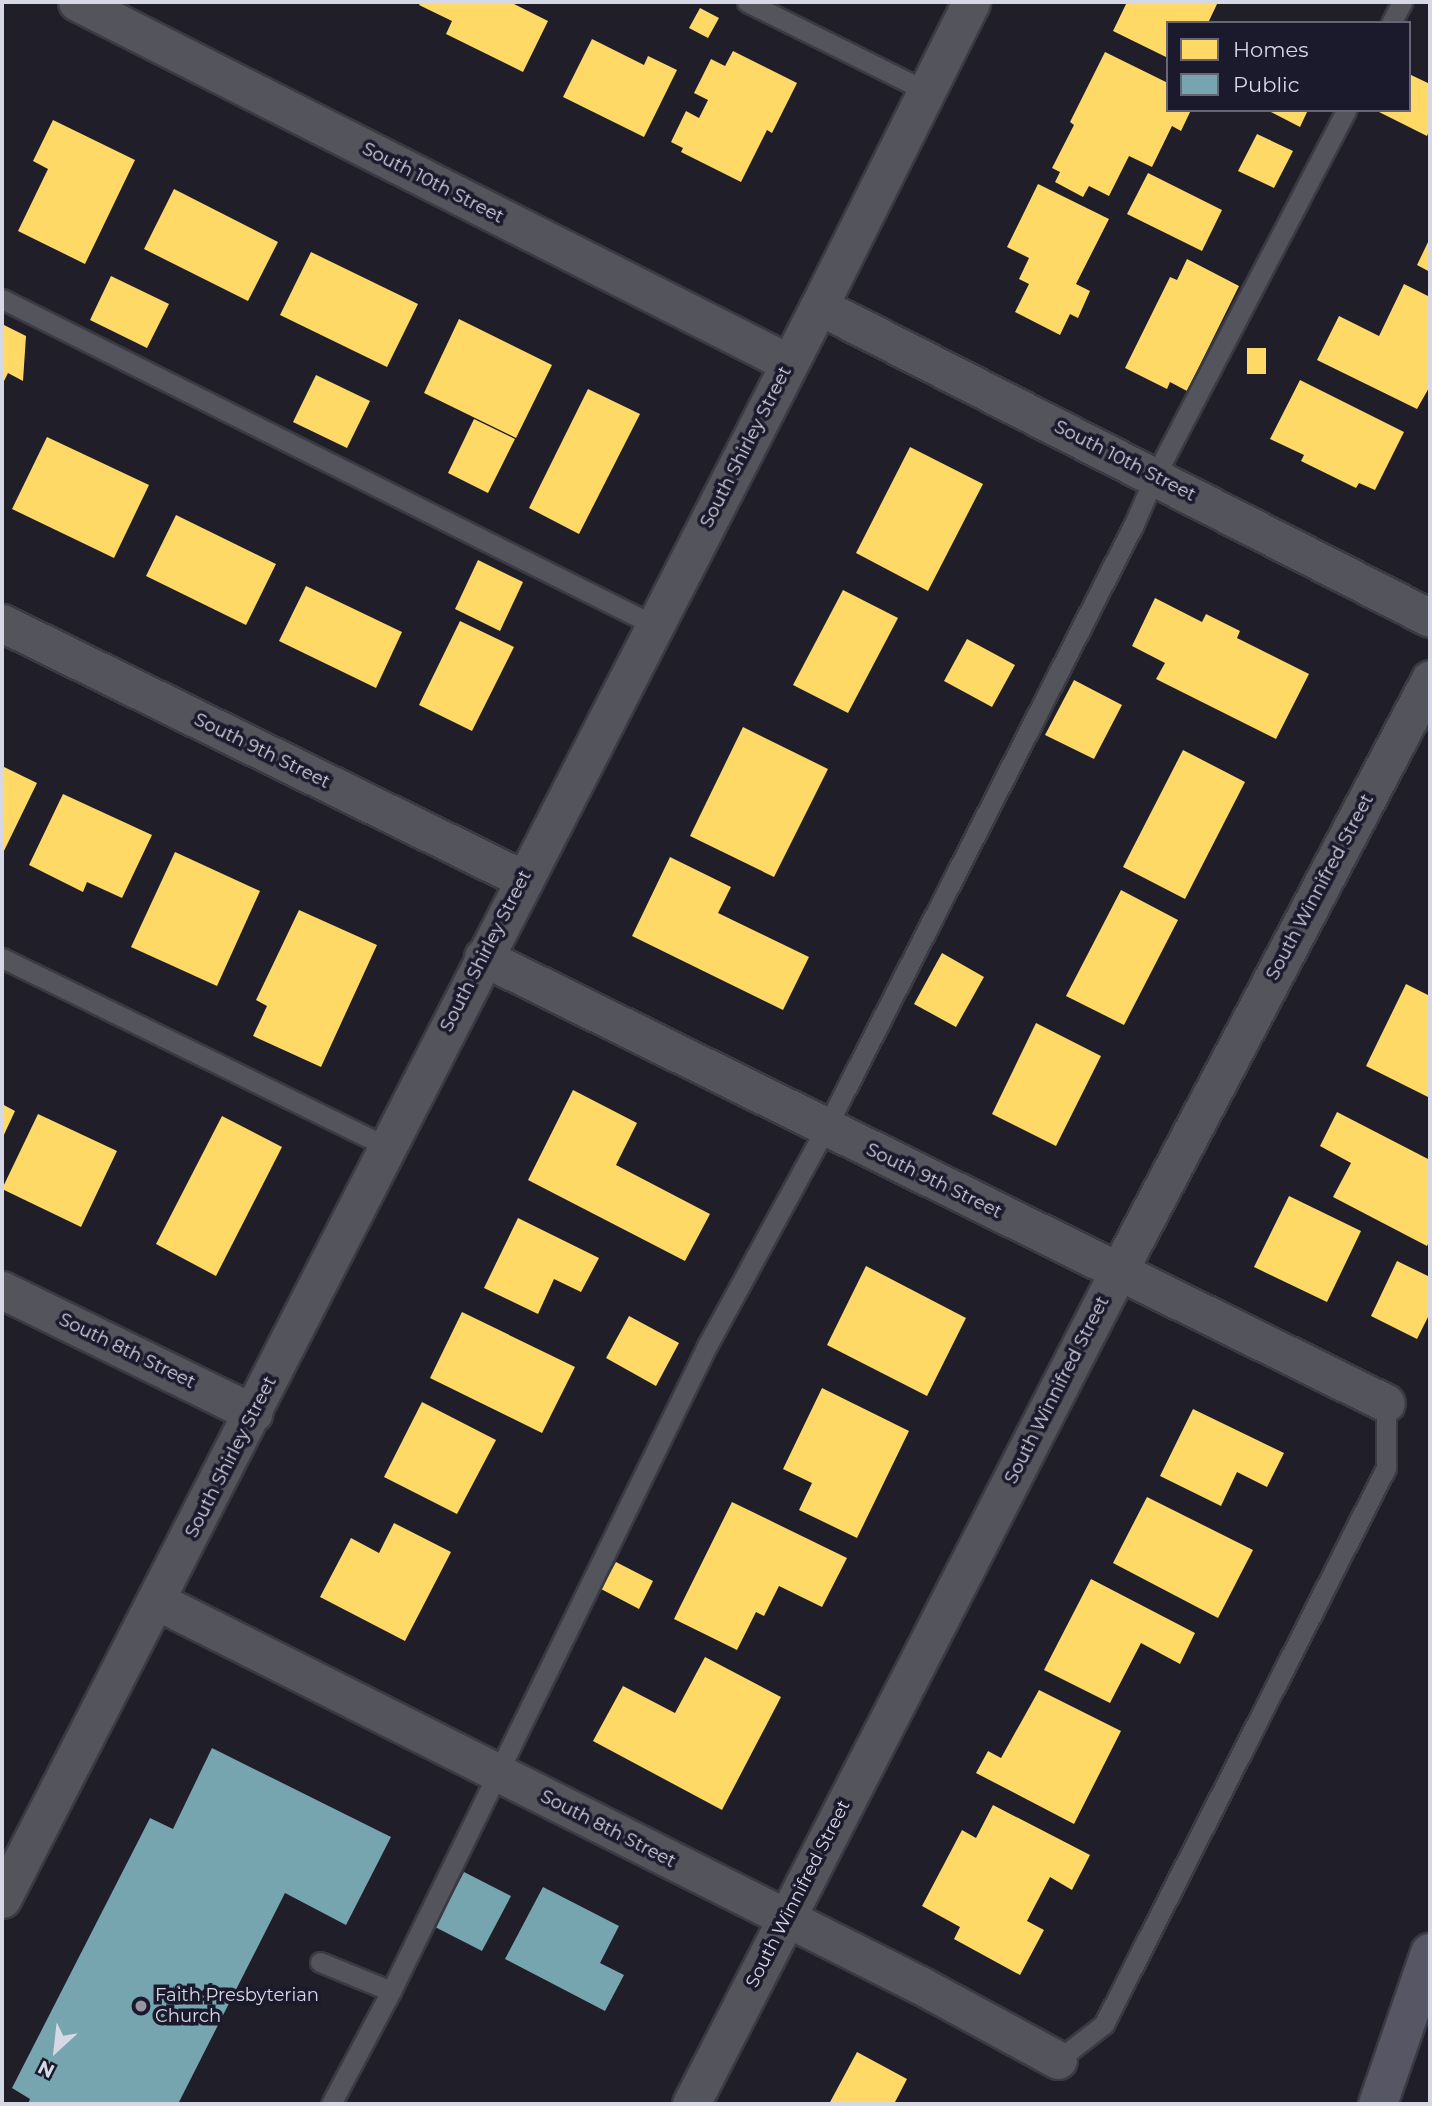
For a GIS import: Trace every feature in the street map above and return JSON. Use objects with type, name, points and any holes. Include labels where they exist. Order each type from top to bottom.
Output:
[{"type":"highway","points":[[1378,2104],[1430,1953]]},
{"type":"street","name":"South 10th Street","points":[[77,2],[789,363]]},
{"type":"street","name":"South Shirley Street","points":[[2,1899],[819,306],[971,2]]},
{"type":"street","name":"South 10th Street","points":[[819,306],[1430,618]]},
{"type":"street","name":"South 9th Street","points":[[2,624],[523,879]]},
{"type":"street","name":"South Winnifred Street","points":[[691,2104],[1118,1272],[1430,678]]},
{"type":"street","name":"South 9th Street","points":[[483,957],[1386,1404]]},
{"type":"street","name":"South 8th Street","points":[[2,1290],[253,1413]]},
{"type":"street","name":"South 8th Street","points":[[157,1601],[920,1985],[1058,2060]]},
{"type":"lane","points":[[747,2],[926,91]]},
{"type":"lane","points":[[1392,21],[1402,2]]},
{"type":"lane","points":[[334,2098],[391,1991],[708,1344],[751,1272],[826,1128],[1156,476],[1345,112]]},
{"type":"lane","points":[[2,299],[654,625]]},
{"type":"lane","points":[[2,958],[387,1147]]},
{"type":"lane","points":[[1058,2060],[1104,2024],[1386,1468],[1386,1404]]},
{"type":"lane","points":[[320,1962],[391,1991]]},
{"type":"building: Homes","points":[[421,2],[510,2],[548,21],[523,72],[446,34],[452,21],[419,5]]},
{"type":"building: Homes","points":[[1127,2],[1218,2],[1209,21],[1166,21],[1166,57],[1113,31]]},
{"type":"building: Homes","points":[[700,8],[719,18],[708,38],[689,28]]},
{"type":"building: Homes","points":[[592,39],[644,65],[648,56],[677,70],[644,137],[563,97]]},
{"type":"building: Homes","points":[[733,51],[797,83],[772,133],[767,130],[741,182],[681,152],[683,148],[671,142],[686,111],[699,118],[708,100],[694,93],[711,59],[725,66]]},
{"type":"building: Homes","points":[[1105,52],[1166,82],[1166,112],[1190,112],[1181,131],[1172,126],[1152,167],[1129,156],[1109,196],[1089,186],[1083,197],[1055,182],[1060,172],[1052,168],[1074,125],[1070,122]]},
{"type":"building: Homes","points":[[1411,75],[1430,84],[1430,129],[1427,136],[1379,112],[1411,112]]},
{"type":"building: Homes","points":[[1271,112],[1307,112],[1300,127]]},
{"type":"building: Homes","points":[[53,120],[135,160],[85,264],[18,231],[48,169],[33,161]]},
{"type":"building: Homes","points":[[1257,134],[1293,151],[1274,188],[1238,171]]},
{"type":"building: Homes","points":[[1148,173],[1222,210],[1202,251],[1127,214]]},
{"type":"building: Homes","points":[[1038,184],[1109,219],[1076,284],[1090,291],[1078,318],[1070,314],[1060,335],[1015,312],[1029,284],[1019,279],[1029,258],[1007,247]]},
{"type":"building: Homes","points":[[174,189],[278,242],[248,301],[144,249]]},
{"type":"building: Homes","points":[[1430,238],[1430,272],[1417,265]]},
{"type":"building: Homes","points":[[311,252],[418,304],[387,367],[280,315]]},
{"type":"building: Homes","points":[[1187,259],[1239,286],[1187,391],[1170,382],[1167,389],[1125,368],[1170,277],[1177,280]]},
{"type":"building: Homes","points":[[111,276],[169,304],[147,348],[90,320]]},
{"type":"building: Homes","points":[[1404,284],[1430,297],[1430,386],[1417,409],[1317,360],[1339,316],[1379,336]]},
{"type":"building: Homes","points":[[459,319],[552,365],[516,438],[424,393]]},
{"type":"building: Homes","points":[[2,324],[26,336],[23,381],[8,373],[2,385]]},
{"type":"building: Homes","points":[[1247,348],[1266,348],[1266,374],[1247,374]]},
{"type":"building: Homes","points":[[316,375],[370,401],[347,448],[293,422]]},
{"type":"building: Homes","points":[[1300,380],[1404,432],[1375,490],[1359,483],[1356,488],[1301,461],[1304,455],[1270,439]]},
{"type":"building: Homes","points":[[588,389],[640,414],[579,534],[529,508]]},
{"type":"building: Homes","points":[[474,419],[515,439],[488,493],[448,473]]},
{"type":"building: Homes","points":[[47,437],[149,485],[114,558],[12,509]]},
{"type":"building: Homes","points":[[910,447],[983,484],[928,591],[856,553]]},
{"type":"building: Homes","points":[[176,515],[276,564],[246,625],[146,576]]},
{"type":"building: Homes","points":[[478,560],[523,582],[500,631],[455,609]]},
{"type":"building: Homes","points":[[306,586],[402,632],[376,688],[279,641]]},
{"type":"building: Homes","points":[[843,590],[898,618],[848,713],[793,685]]},
{"type":"building: Homes","points":[[1155,598],[1202,622],[1206,614],[1240,631],[1237,638],[1309,674],[1276,739],[1156,679],[1165,663],[1132,646]]},
{"type":"building: Homes","points":[[460,621],[514,647],[472,731],[419,705]]},
{"type":"building: Homes","points":[[967,639],[1015,665],[992,707],[944,681]]},
{"type":"building: Homes","points":[[1074,680],[1122,705],[1094,759],[1045,735]]},
{"type":"building: Homes","points":[[743,727],[828,769],[774,877],[690,836]]},
{"type":"building: Homes","points":[[1183,750],[1245,782],[1185,899],[1123,867]]},
{"type":"building: Homes","points":[[2,766],[37,783],[2,855]]},
{"type":"building: Homes","points":[[63,794],[152,835],[122,898],[87,882],[83,892],[29,865]]},
{"type":"building: Homes","points":[[175,852],[260,891],[217,986],[131,947]]},
{"type":"building: Homes","points":[[670,857],[731,887],[718,913],[809,957],[783,1010],[632,936]]},
{"type":"building: Homes","points":[[1121,890],[1178,920],[1124,1025],[1066,996]]},
{"type":"building: Homes","points":[[299,910],[377,945],[321,1067],[253,1036],[267,1006],[256,1000]]},
{"type":"building: Homes","points":[[942,953],[984,977],[956,1027],[914,1004]]},
{"type":"building: Homes","points":[[1406,984],[1430,996],[1430,1098],[1366,1066]]},
{"type":"building: Homes","points":[[1036,1023],[1101,1056],[1056,1146],[992,1114]]},
{"type":"building: Homes","points":[[573,1090],[637,1123],[616,1165],[710,1214],[685,1261],[528,1180]]},
{"type":"building: Homes","points":[[2,1104],[15,1111],[2,1139]]},
{"type":"building: Homes","points":[[1337,1112],[1430,1160],[1430,1240],[1427,1246],[1333,1197],[1351,1163],[1320,1146]]},
{"type":"building: Homes","points":[[38,1114],[117,1151],[81,1227],[2,1189]]},
{"type":"building: Homes","points":[[222,1116],[282,1147],[216,1276],[156,1244]]},
{"type":"building: Homes","points":[[1289,1196],[1361,1231],[1327,1302],[1254,1267]]},
{"type":"building: Homes","points":[[518,1218],[599,1258],[581,1292],[554,1279],[538,1314],[484,1288]]},
{"type":"building: Homes","points":[[1397,1261],[1430,1277],[1430,1313],[1417,1339],[1371,1316]]},
{"type":"building: Homes","points":[[866,1266],[966,1318],[927,1396],[827,1345]]},
{"type":"building: Homes","points":[[462,1312],[575,1367],[542,1433],[430,1378]]},
{"type":"building: Homes","points":[[629,1316],[679,1343],[656,1386],[606,1358]]},
{"type":"building: Homes","points":[[822,1388],[909,1431],[857,1538],[799,1510],[812,1483],[783,1469]]},
{"type":"building: Homes","points":[[422,1402],[496,1440],[457,1514],[384,1477]]},
{"type":"building: Homes","points":[[1193,1409],[1284,1453],[1267,1487],[1237,1472],[1221,1506],[1160,1476]]},
{"type":"building: Homes","points":[[1147,1497],[1253,1550],[1218,1618],[1113,1563]]},
{"type":"building: Homes","points":[[732,1502],[847,1558],[822,1607],[779,1586],[764,1616],[756,1612],[737,1650],[674,1619]]},
{"type":"building: Homes","points":[[394,1523],[451,1552],[405,1641],[320,1597],[351,1538],[379,1553]]},
{"type":"building: Homes","points":[[616,1562],[653,1581],[639,1609],[601,1589]]},
{"type":"building: Homes","points":[[1091,1579],[1195,1633],[1180,1664],[1141,1643],[1110,1703],[1044,1670]]},
{"type":"building: Homes","points":[[705,1657],[781,1697],[722,1810],[593,1741],[623,1686],[675,1713]]},
{"type":"building: Homes","points":[[1039,1690],[1121,1731],[1074,1824],[976,1773],[988,1751],[1001,1758]]},
{"type":"building: Homes","points":[[993,1805],[1090,1855],[1072,1890],[1050,1877],[1027,1921],[1044,1930],[1020,1975],[954,1939],[960,1927],[922,1906],[962,1830],[976,1838]]},
{"type":"building: Homes","points":[[857,2052],[907,2079],[894,2104],[829,2104]]},
{"type":"building: Public","name":"Faith Presbyterian Church","points":[[212,1748],[391,1837],[346,1925],[285,1893],[178,2104],[28,2104],[30,2099],[12,2088],[150,1818],[173,1829]]},
{"type":"building: Public","points":[[464,1872],[511,1896],[482,1951],[435,1927]]},
{"type":"building: Public","points":[[543,1887],[619,1926],[600,1963],[624,1975],[605,2011],[505,1959]]},
{"type":"place","name":"Faith Presbyterian Church","points":[[141,2006]]}]
